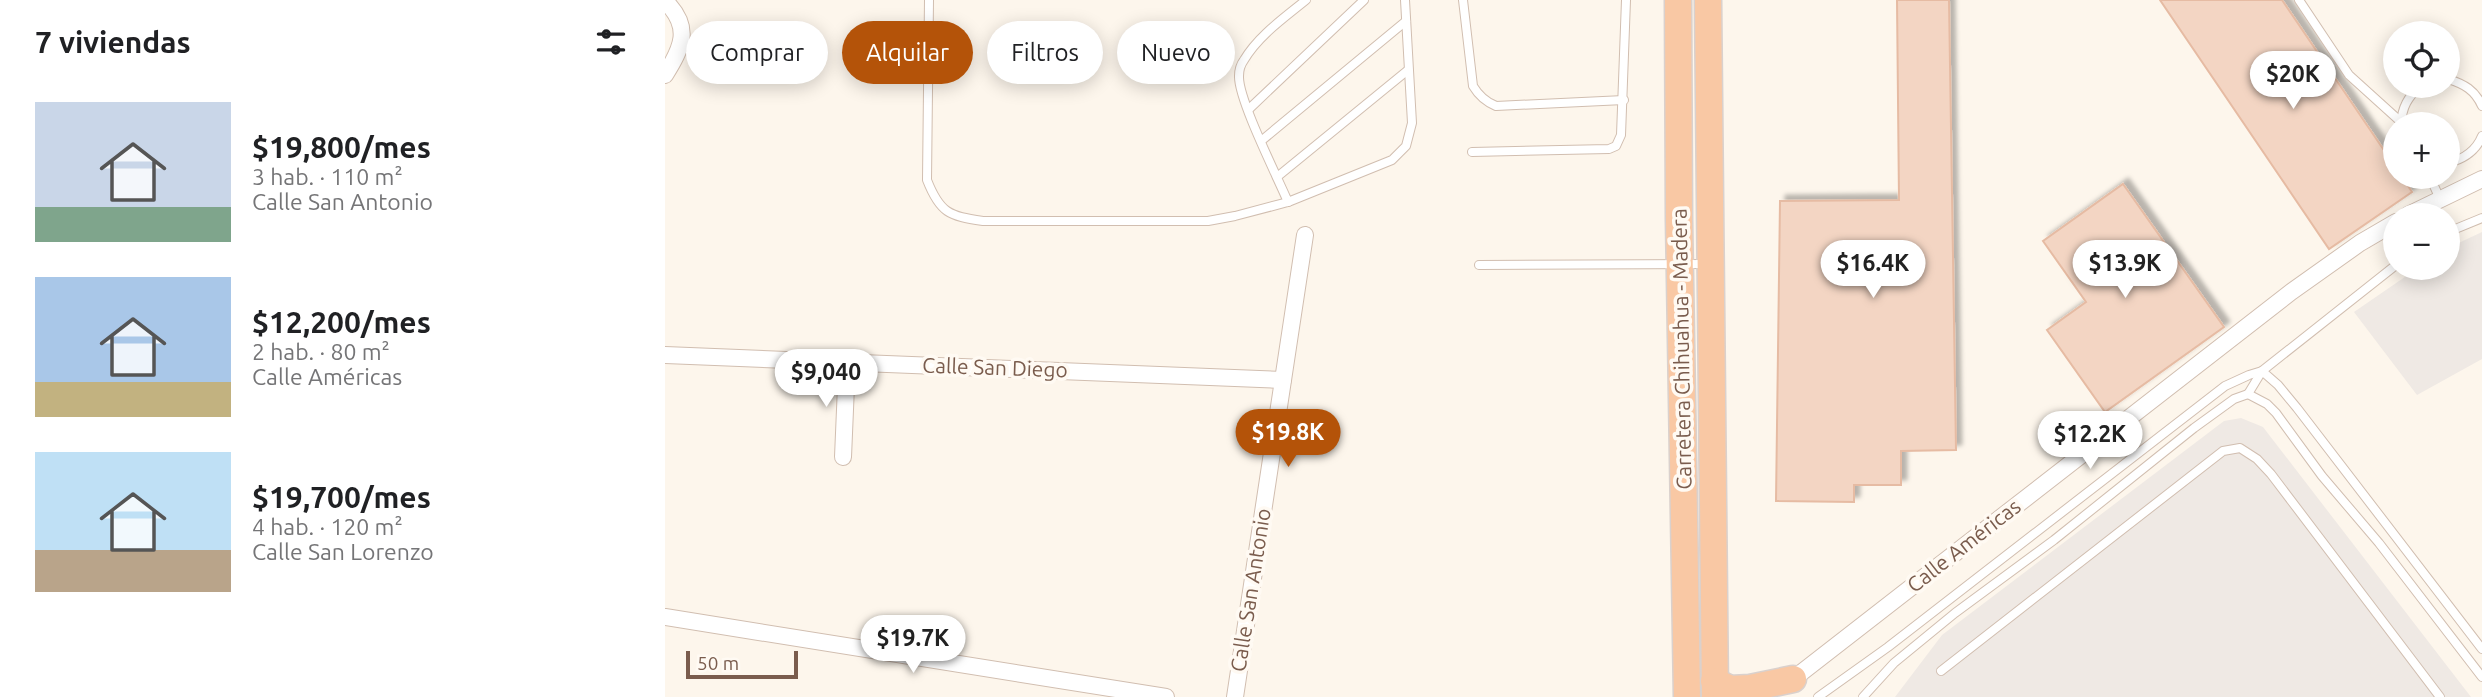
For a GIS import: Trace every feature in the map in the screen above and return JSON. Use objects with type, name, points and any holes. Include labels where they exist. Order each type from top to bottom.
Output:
[{"type":"highway","name":"Carretera Chihuahua - Madera","points":[[1678,0],[1687,697]]},
{"type":"highway","name":"Carretera Chihuahua - Madera","points":[[1708,0],[1714,689]]},
{"type":"highway","points":[[1678,39],[1693,48],[1709,40]]},
{"type":"highway","points":[[1678,101],[1692,88],[1710,91]]},
{"type":"highway","points":[[1714,689],[1750,688],[1793,679]]},
{"type":"street","points":[[665,1],[673,8],[681,22],[683,33],[681,46],[665,75]]},
{"type":"street","points":[[2432,203],[2482,179]]},
{"type":"street","name":"Calle Américas","points":[[1770,697],[2291,292],[2383,230]]},
{"type":"street","name":"Calle San Antonio","points":[[1235,697],[1305,235]]},
{"type":"street","name":"Calle San Diego","points":[[665,355],[1283,380]]},
{"type":"street","points":[[843,457],[847,362]]},
{"type":"street","points":[[665,617],[1166,697]]},
{"type":"lane","points":[[929,0],[927,180],[935,199],[944,211],[958,217],[983,221],[1208,220],[1288,202],[1392,160],[1401,153],[1410,136],[1412,123],[1405,0]]},
{"type":"lane","points":[[1288,202],[1261,141],[1239,76],[1242,62],[1276,24],[1306,0]]},
{"type":"lane","points":[[1249,109],[1364,0]]},
{"type":"lane","points":[[1463,0],[1473,86],[1490,104],[1496,106],[1624,100]]},
{"type":"lane","points":[[1472,152],[1609,149],[1616,146],[1621,135],[1624,100],[1626,0]]},
{"type":"lane","points":[[2299,0],[2349,75],[2389,112]]},
{"type":"lane","points":[[1261,141],[1406,21]]},
{"type":"lane","points":[[1277,177],[1408,69]]},
{"type":"lane","points":[[2460,83],[2472,90],[2482,106]]},
{"type":"lane","points":[[2460,159],[2471,153],[2482,136]]},
{"type":"lane","points":[[2435,189],[2440,199]]},
{"type":"lane","points":[[2460,227],[2482,218]]},
{"type":"lane","points":[[1479,265],[1710,263]]},
{"type":"lane","points":[[1863,697],[1893,663],[2195,428],[2234,399],[2248,394],[2263,372],[2383,275]]},
{"type":"lane","points":[[2263,372],[2297,408],[2482,649]]},
{"type":"lane","points":[[1818,697],[2225,386],[2263,372]]},
{"type":"lane","points":[[2248,394],[2267,404],[2276,413],[2322,476],[2379,543],[2482,677]]},
{"type":"lane","points":[[1941,671],[2223,451],[2240,448],[2257,458],[2271,474],[2439,697]]},
{"type":"shaded area","points":[[2482,232],[2482,359],[2417,395],[2354,312],[2401,280],[2460,280],[2460,242]]},
{"type":"shaded area","points":[[2241,418],[2263,427],[2471,697],[1895,697],[1942,635],[2224,421]]},
{"type":"building","points":[[1897,0],[1949,0],[1956,450],[1901,451],[1901,485],[1854,485],[1854,502],[1776,501],[1780,201],[1899,200]]},
{"type":"building","points":[[2160,0],[2282,0],[2383,149],[2383,189],[2410,189],[2412,192],[2396,203],[2383,203],[2383,212],[2329,249]]},
{"type":"building","points":[[2123,184],[2224,327],[2105,412],[2047,330],[2086,302],[2043,241]]}]
